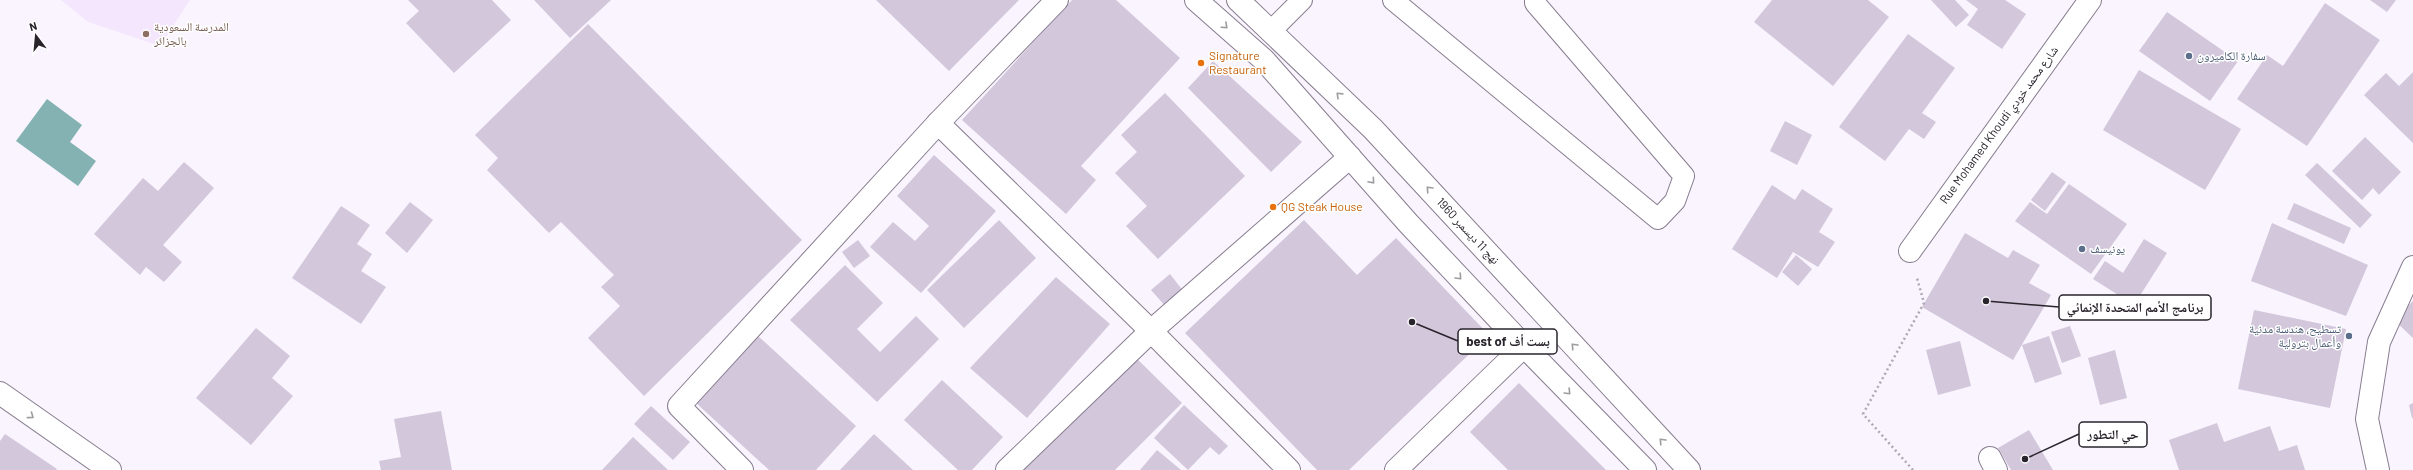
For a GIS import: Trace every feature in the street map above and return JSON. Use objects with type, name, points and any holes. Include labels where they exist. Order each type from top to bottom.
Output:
[{"type":"street","points":[[742,470],[679,406],[938,123],[1058,0]]},
{"type":"street","points":[[1196,0],[1264,60],[1408,223],[1524,346],[1645,470]]},
{"type":"street","name":"نهج 11 ديسمبر 1960","points":[[1238,0],[1272,30],[1373,129],[1689,470]]},
{"type":"street","name":"Rue Mohamed Khoudi شارع محمد خودي","points":[[1910,251],[2090,0]]},
{"type":"street","points":[[938,123],[1151,331],[1289,470]]},
{"type":"street","points":[[1007,470],[1151,331],[1350,157]]},
{"type":"street","points":[[2378,470],[2367,419],[2379,342],[2413,267]]},
{"type":"street","points":[[1396,470],[1524,346]]},
{"type":"street","points":[[0,393],[110,470]]},
{"type":"lane","points":[[1272,30],[1302,0]]},
{"type":"lane","points":[[1393,0],[1658,219],[1675,201],[1684,176],[1535,2],[1535,0]]},
{"type":"path","points":[[1910,251],[1924,303],[1863,414],[1913,470]]},
{"type":"shaded area","name":"المدرسة السعودية بالجزائر","points":[[61,0],[190,0],[160,46],[88,22]]},
{"type":"water","points":[[47,99],[82,125],[70,142],[96,161],[78,186],[16,141]]},
{"type":"building","points":[[408,0],[492,0],[511,20],[454,73],[406,23],[419,11]]},
{"type":"building","points":[[534,0],[611,0],[570,38]]},
{"type":"building","points":[[876,0],[1019,0],[949,71]]},
{"type":"building","points":[[1072,0],[1116,0],[1180,58],[1081,166],[1096,180],[1066,214],[962,120]]},
{"type":"building","points":[[1772,0],[1868,0],[1889,17],[1833,86],[1754,22]]},
{"type":"building","points":[[1931,0],[1955,0],[1969,15],[1956,27]]},
{"type":"building","points":[[1966,0],[2005,0],[2026,14],[2002,49],[1967,25],[1978,9]]},
{"type":"building","points":[[2370,0],[2396,0],[2387,12]]},
{"type":"building","points":[[2325,3],[2380,40],[2307,146],[2237,99],[2267,55],[2283,66]]},
{"type":"building","name":"سفارة الكاميرون","points":[[2167,12],[2238,61],[2210,101],[2139,51]]},
{"type":"building","points":[[588,24],[802,240],[644,396],[588,338],[620,306],[601,287],[614,275],[561,222],[549,233],[487,170],[498,158],[475,135]]},
{"type":"building","points":[[1908,34],[1955,68],[1922,113],[1936,122],[1924,139],[1909,129],[1885,161],[1839,127]]},
{"type":"building","points":[[1213,61],[1302,142],[1271,172],[1188,88]]},
{"type":"building","points":[[2139,70],[2241,129],[2205,190],[2103,130]]},
{"type":"building","points":[[2413,72],[2413,143],[2364,95],[2386,73],[2399,86]]},
{"type":"building","points":[[1165,93],[1245,176],[1158,259],[1126,226],[1147,206],[1115,173],[1137,152],[1121,135]]},
{"type":"building","points":[[1785,121],[1812,135],[1797,165],[1770,151]]},
{"type":"building","points":[[2365,137],[2401,172],[2379,195],[2373,188],[2362,200],[2332,171]]},
{"type":"building","points":[[934,155],[996,211],[921,293],[870,247],[893,222],[915,241],[929,226],[897,196]]},
{"type":"building","points":[[184,162],[214,188],[163,245],[182,262],[164,282],[146,267],[140,275],[94,234],[143,178],[158,191]]},
{"type":"building","points":[[2317,163],[2372,215],[2360,228],[2305,175]]},
{"type":"building","points":[[2052,172],[2066,182],[2045,211],[2031,200]]},
{"type":"building","name":"يونيسف","points":[[2069,184],[2127,224],[2091,274],[2015,221],[2030,202],[2047,214]]},
{"type":"building","points":[[1772,185],[1795,200],[1802,189],[1833,209],[1819,232],[1835,242],[1818,267],[1793,252],[1777,278],[1732,249]]},
{"type":"building","points":[[410,202],[433,220],[407,253],[385,233]]},
{"type":"building","points":[[2294,203],[2351,228],[2344,244],[2287,219]]},
{"type":"building","points":[[341,206],[370,225],[357,244],[372,254],[361,271],[386,287],[361,324],[292,278]]},
{"type":"building","points":[[999,220],[1036,258],[964,328],[927,290]]},
{"type":"building","points":[[1304,220],[1357,275],[1396,238],[1489,335],[1349,470],[1317,470],[1185,333]]},
{"type":"building","points":[[2272,223],[2368,265],[2346,316],[2251,281]]},
{"type":"building","points":[[1965,233],[2008,258],[2013,250],[2040,265],[2029,283],[2051,295],[2013,360],[1922,307]]},
{"type":"building","points":[[2144,239],[2167,253],[2134,305],[2093,279],[2105,261],[2123,273]]},
{"type":"building","points":[[858,240],[870,256],[854,268],[842,252]]},
{"type":"building","points":[[1796,255],[1812,269],[1798,286],[1782,272]]},
{"type":"building","points":[[845,265],[883,303],[857,329],[880,352],[916,316],[939,339],[877,402],[790,320]]},
{"type":"building","points":[[1170,274],[1184,292],[1166,307],[1151,290]]},
{"type":"building","points":[[1056,277],[1110,324],[1027,418],[970,368]]},
{"type":"building","points":[[2413,301],[2413,338],[2394,320]]},
{"type":"building","points":[[2254,310],[2346,329],[2330,408],[2238,389]]},
{"type":"building","points":[[2070,326],[2081,356],[2062,363],[2051,332]]},
{"type":"building","points":[[256,328],[290,356],[272,378],[293,396],[251,445],[196,398]]},
{"type":"building","points":[[757,335],[856,426],[816,470],[769,470],[695,402]]},
{"type":"building","points":[[2049,336],[2062,374],[2035,383],[2022,345]]},
{"type":"building","points":[[1960,341],[1971,386],[1938,395],[1926,350]]},
{"type":"building","points":[[2115,350],[2127,398],[2100,405],[2088,358]]},
{"type":"building","points":[[1132,354],[1182,403],[1115,470],[1025,470],[1021,466]]},
{"type":"building","points":[[942,380],[1003,437],[972,470],[958,470],[904,420]]},
{"type":"building","points":[[1519,383],[1606,470],[1508,470],[1470,432]]},
{"type":"building","points":[[2413,403],[2413,418],[2412,418],[2409,405]]},
{"type":"building","points":[[1184,405],[1228,446],[1219,455],[1210,447],[1188,470],[1154,438]]},
{"type":"building","points":[[651,406],[690,442],[673,460],[634,424]]},
{"type":"building","points":[[441,411],[452,470],[381,470],[379,461],[401,457],[394,419]]},
{"type":"building","points":[[2217,423],[2224,442],[2270,426],[2279,451],[2297,445],[2305,470],[2179,470],[2169,440]]},
{"type":"building","points":[[2029,430],[2053,470],[2011,470],[1998,448]]},
{"type":"building","points":[[5,434],[57,469],[0,470],[0,441]]},
{"type":"building","points":[[874,434],[913,470],[840,470]]},
{"type":"building","points":[[633,437],[668,470],[602,470]]},
{"type":"building","points":[[1157,450],[1181,470],[1140,470]]},
{"type":"place","name":"المدرسة السعودية بالجزائر","points":[[146,34]]},
{"type":"place","name":"سفارة الكاميرون","points":[[2189,56]]},
{"type":"place","name":"Signature Restaurant","points":[[1201,63]]},
{"type":"place","name":"QG Steak House","points":[[1273,207]]},
{"type":"place","name":"يونيسف","points":[[2082,249]]},
{"type":"place","name":"برنامج الأمم المتحدة الإنمائي","points":[[1986,301]]},
{"type":"place","name":"best of بست أف","points":[[1412,322]]},
{"type":"place","name":"تسطيح، هندسة مدنية وأعمال بترولية","points":[[2349,336]]},
{"type":"place","name":"حي التطور","points":[[2025,459]]}]
